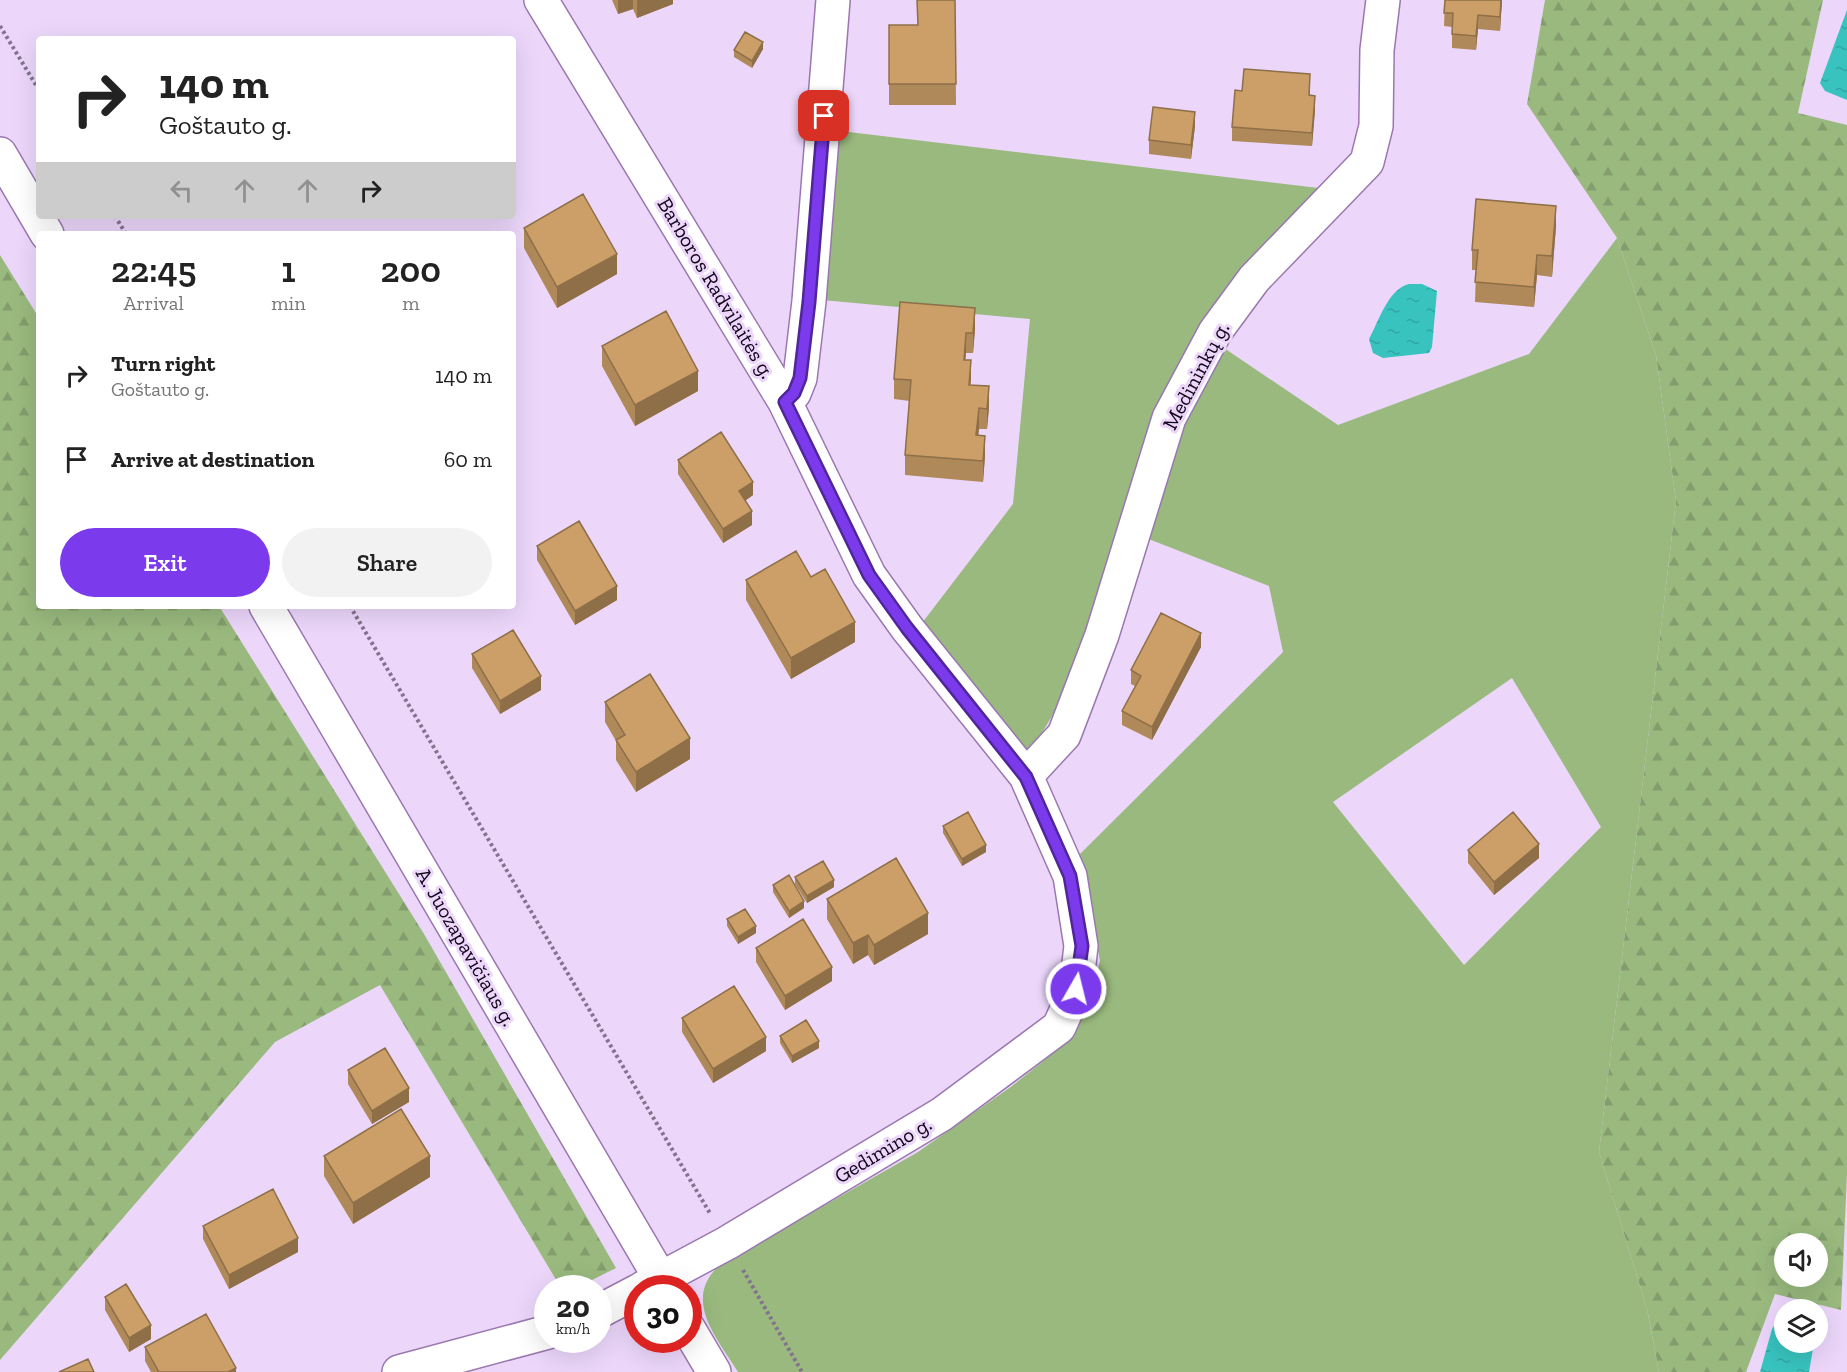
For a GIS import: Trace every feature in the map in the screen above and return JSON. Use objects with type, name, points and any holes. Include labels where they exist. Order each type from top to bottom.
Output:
[{"type":"street","name":"Barboros Radvilaitės g.","points":[[541,0],[785,402],[869,575],[907,628],[1026,777],[1070,876],[1082,946],[1076,989]]},
{"type":"street","points":[[785,402],[794,393],[801,367],[833,0]]},
{"type":"street","name":"Medininkų g.","points":[[1026,777],[1064,735],[1102,635],[1169,418],[1215,332],[1254,279],[1367,162],[1376,126],[1377,50],[1383,0]]},
{"type":"street","points":[[0,154],[36,215]]},
{"type":"street","name":"A. Juozapavičiaus g.","points":[[268,609],[645,1275]]},
{"type":"street","name":"Gedimino g.","points":[[672,1275],[942,1114],[1059,1027],[1076,989]]},
{"type":"street","points":[[419,1370],[534,1336]]},
{"type":"street","points":[[702,1352],[714,1372]]},
{"type":"path","points":[[0,26],[36,85]]},
{"type":"path","points":[[353,609],[802,1372]]},
{"type":"green space","points":[[1545,0],[1823,0],[1798,113],[1847,125],[1847,1174],[1841,1310],[1828,1307],[1828,1299],[1796,1299],[1775,1294],[1746,1372],[1659,1372],[1647,1309],[1599,1152],[1676,501],[1656,355],[1617,238],[1527,104]]},
{"type":"green space","points":[[832,130],[1327,189],[1230,288],[1064,696],[1030,753],[919,627],[1013,504],[1030,319],[822,300]]},
{"type":"green space","points":[[1617,238],[1656,355],[1676,501],[1599,1152],[1647,1309],[1659,1372],[738,1372],[713,1333],[707,1319],[703,1305],[704,1291],[709,1278],[720,1265],[918,1152],[1012,1086],[1070,1040],[1088,1007],[1100,961],[1080,854],[1283,652],[1269,586],[1146,538],[1178,438],[1221,346],[1338,425],[1529,354]],"holes":[[[1512,678],[1601,827],[1464,965],[1333,802]]]},
{"type":"green space","points":[[0,255],[36,313],[36,609],[221,609],[424,934],[616,1268],[602,1275],[553,1275],[380,985],[275,1042],[0,1360]]},
{"type":"water","points":[[1847,10],[1847,100],[1825,91],[1820,83]]},
{"type":"water","points":[[1409,284],[1422,284],[1437,291],[1432,347],[1429,353],[1383,358],[1373,353],[1369,339],[1395,292]]},
{"type":"water","points":[[1774,1326],[1774,1353],[1812,1353],[1809,1372],[1760,1372]]},
{"type":"building","points":[[917,0],[955,0],[956,84],[889,84],[889,25],[918,25]]},
{"type":"building","points":[[1445,0],[1501,0],[1500,17],[1478,15],[1476,36],[1452,34],[1453,13],[1444,13]]},
{"type":"building","points":[[745,32],[763,42],[752,61],[734,50]]},
{"type":"building","points":[[1244,69],[1310,74],[1309,95],[1315,96],[1312,133],[1232,127],[1235,90],[1242,91]]},
{"type":"building","points":[[1153,107],[1195,112],[1191,145],[1149,140]]},
{"type":"building","points":[[583,194],[617,254],[557,287],[524,228]]},
{"type":"building","points":[[1476,199],[1556,206],[1552,256],[1537,255],[1534,287],[1475,282],[1478,250],[1472,250]]},
{"type":"building","points":[[900,302],[975,308],[973,333],[966,333],[964,360],[971,360],[969,385],[989,386],[987,409],[979,408],[976,435],[985,436],[983,461],[905,455],[911,380],[894,379]]},
{"type":"building","points":[[666,311],[698,371],[635,405],[602,346]]},
{"type":"building","points":[[721,432],[753,482],[739,491],[752,511],[723,529],[678,460]]},
{"type":"building","points":[[579,521],[617,586],[575,611],[537,546]]},
{"type":"building","points":[[796,551],[811,577],[825,569],[855,622],[791,658],[746,580]]},
{"type":"building","points":[[1161,613],[1201,633],[1152,727],[1122,711],[1141,676],[1131,670]]},
{"type":"building","points":[[513,630],[541,676],[500,701],[472,654]]},
{"type":"building","points":[[650,674],[690,738],[636,772],[616,740],[625,735],[605,702]]},
{"type":"building","points":[[968,812],[986,845],[962,859],[943,826]]},
{"type":"building","points":[[1513,812],[1539,844],[1494,882],[1468,850]]},
{"type":"building","points":[[896,858],[928,913],[874,945],[868,935],[853,943],[827,899]]},
{"type":"building","points":[[823,861],[834,880],[807,896],[795,877]]},
{"type":"building","points":[[789,875],[804,901],[789,911],[773,885]]},
{"type":"building","points":[[745,909],[756,926],[738,937],[727,919]]},
{"type":"building","points":[[803,919],[832,967],[785,996],[756,948]]},
{"type":"building","points":[[734,986],[766,1037],[713,1069],[682,1018]]},
{"type":"building","points":[[806,1020],[819,1041],[792,1056],[780,1036]]},
{"type":"building","points":[[385,1048],[409,1088],[372,1111],[348,1070]]},
{"type":"building","points":[[401,1109],[430,1156],[353,1203],[324,1156]]},
{"type":"building","points":[[273,1189],[298,1238],[229,1275],[203,1226]]},
{"type":"building","points":[[126,1284],[151,1325],[129,1338],[105,1297]]},
{"type":"building","points":[[206,1314],[236,1368],[228,1372],[159,1372],[145,1347]]},
{"type":"building","points":[[88,1359],[94,1372],[59,1372]]},
{"type":"route","points":[[824,116],[809,302],[800,378],[794,393],[785,402],[869,575],[907,628],[1026,777],[1070,876],[1082,946],[1076,989]]}]
